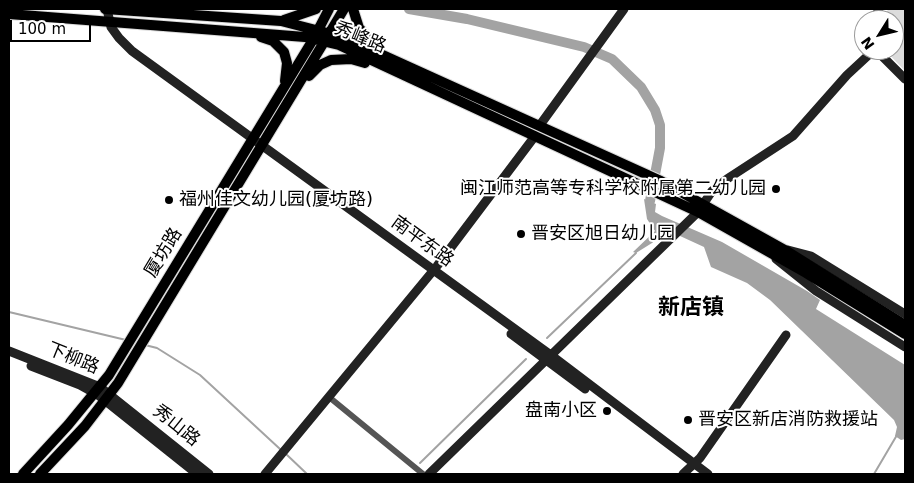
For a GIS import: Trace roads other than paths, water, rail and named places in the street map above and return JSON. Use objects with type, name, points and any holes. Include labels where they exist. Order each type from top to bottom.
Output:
[{"type":"main road","name":"秀峰路","points":[[105,9],[281,20],[316,34]]},
{"type":"main road","name":"南平东路","points":[[105,9],[106,20],[115,41],[125,50],[256,143],[692,465],[708,474]]},
{"type":"main road","points":[[281,20],[316,9]]},
{"type":"main road","name":"厦坊路","points":[[40,474],[108,397],[143,342],[256,143],[285,85],[329,9]]},
{"type":"main road","points":[[540,125],[624,9]]},
{"type":"main road","points":[[348,10],[365,36],[390,57]]},
{"type":"main road","name":"厦坊路","points":[[23,474],[98,390],[256,143],[296,89],[328,36],[348,10]]},
{"type":"main road","name":"秀峰路","points":[[9,14],[243,32],[328,36],[390,57],[643,172],[661,181],[701,208]]},
{"type":"main road","points":[[243,32],[268,38],[281,48],[287,63],[285,85]]},
{"type":"main road","name":"秀峰路","points":[[328,36],[534,136],[661,194],[701,208]]},
{"type":"main road","points":[[296,89],[316,68],[331,60],[351,59],[391,68]]},
{"type":"main road","points":[[429,474],[676,234],[701,208],[712,192],[726,179],[793,136],[847,76],[864,60]]},
{"type":"main road","points":[[885,60],[905,79]]},
{"type":"main road","points":[[265,474],[432,272],[534,136]]},
{"type":"main road","points":[[701,208],[765,250],[816,291],[905,346]]},
{"type":"main road","points":[[701,208],[785,250],[809,269],[905,334]]},
{"type":"main road","points":[[765,250],[809,269],[905,325]]},
{"type":"main road","points":[[785,250],[811,256],[905,314]]},
{"type":"main road","points":[[683,474],[692,465],[786,335]]},
{"type":"main road","name":"下柳路","points":[[9,351],[98,390],[119,405]]},
{"type":"main road","name":"下柳路","points":[[9,357],[98,390]]},
{"type":"main road","name":"秀山路","points":[[119,405],[197,474]]},
{"type":"main road","name":"秀山路","points":[[119,405],[209,474]]},
{"type":"main road","name":"南平东路","points":[[692,465],[700,474]]},
{"type":"street","points":[[329,397],[424,474]]},
{"type":"waterway","points":[[409,9],[467,19],[584,47],[612,59],[641,87],[655,110],[660,125],[660,148],[650,201]]},
{"type":"waterway","points":[[547,338],[636,253]]},
{"type":"waterway","points":[[9,312],[126,340]]},
{"type":"waterway","points":[[145,345],[157,348],[200,375],[280,449]]},
{"type":"waterway","points":[[420,463],[526,359]]},
{"type":"waterway","points":[[874,474],[897,435]]},
{"type":"waterway","points":[[286,454],[307,474]]},
{"type":"place","name":"闽江师范高等专科学校附属第二幼儿园","points":[[776,189]]},
{"type":"place","name":"福州佳文幼儿园(厦坊路)","points":[[169,200]]},
{"type":"place","name":"晋安区旭日幼儿园","points":[[521,234]]},
{"type":"place","name":"盘南小区","points":[[607,411]]},
{"type":"place","name":"晋安区新店消防救援站","points":[[688,420]]},
{"type":"district","name":"新店镇","points":[[691,308]]}]
